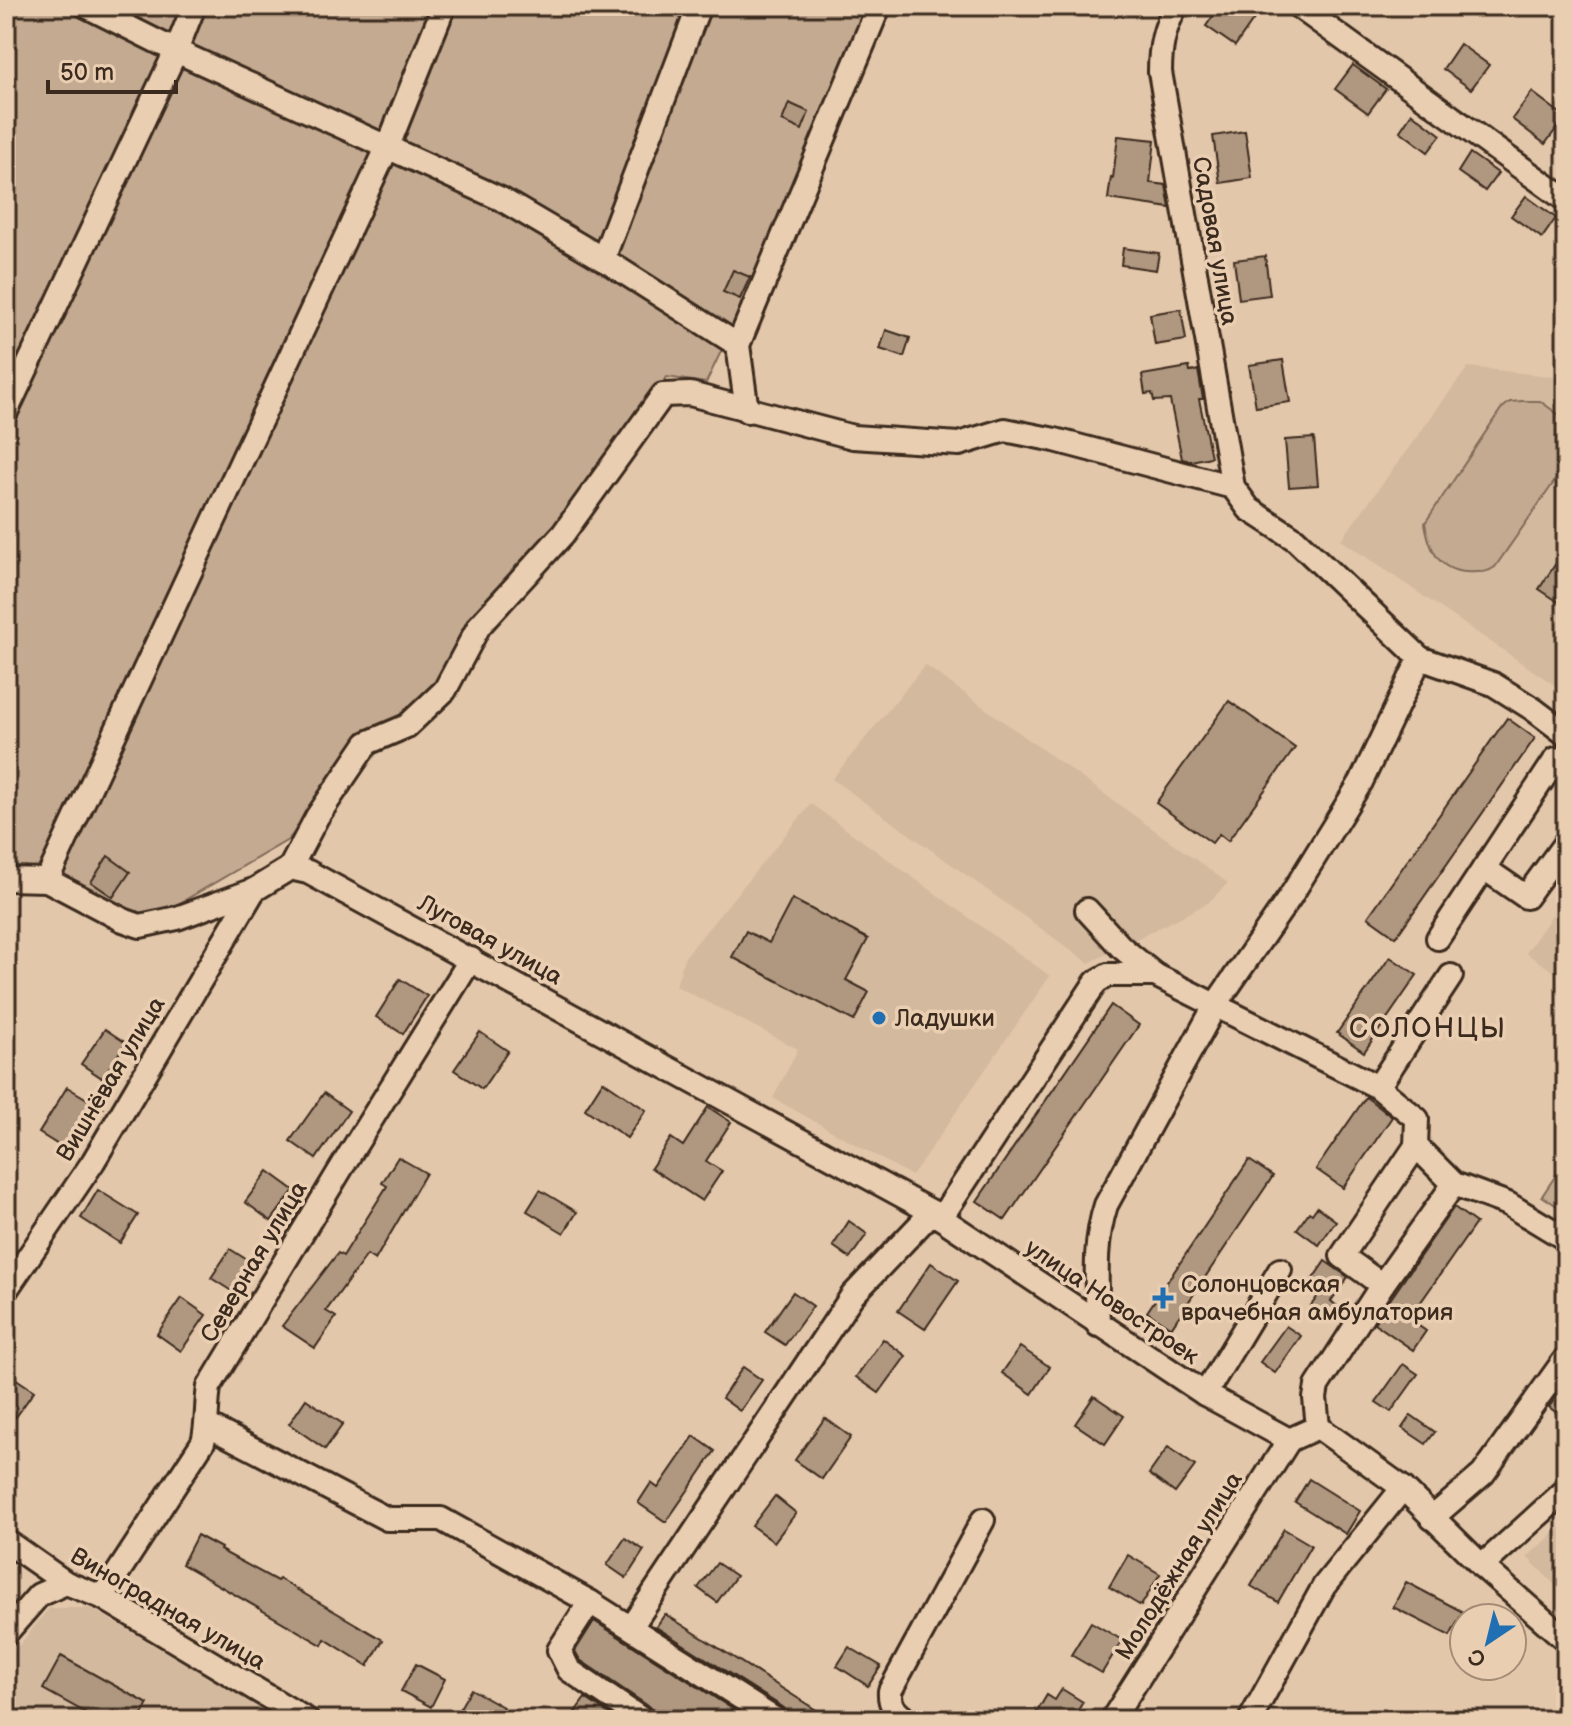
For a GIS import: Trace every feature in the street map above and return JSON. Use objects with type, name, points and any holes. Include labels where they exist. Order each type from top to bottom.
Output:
[{"type":"street","points":[[86,6],[176,51],[501,199],[603,259],[738,345]]},
{"type":"street","points":[[6,412],[176,51],[194,6]]},
{"type":"street","points":[[47,880],[388,146],[444,6]]},
{"type":"street","points":[[603,259],[699,6]]},
{"type":"street","points":[[747,411],[738,345],[879,6]]},
{"type":"street","name":"Садовая улица","points":[[1176,6],[1160,48],[1160,72],[1233,487]]},
{"type":"street","points":[[1298,6],[1566,200]]},
{"type":"street","points":[[6,879],[47,880],[140,926],[177,918],[254,890],[290,868],[317,817],[367,743],[407,726],[445,690],[479,626],[563,534],[663,395],[690,394],[853,437],[959,444],[1005,430],[1055,440],[1233,487],[1249,509],[1295,539],[1420,658],[1493,684],[1566,734]]},
{"type":"street","points":[[1098,1325],[1096,1251],[1106,1205],[1216,1004],[1290,897],[1361,782],[1420,658]]},
{"type":"street","points":[[1438,938],[1556,759]]},
{"type":"street","points":[[1484,868],[1526,897],[1566,842]]},
{"type":"street","name":"Луговая улица","points":[[290,868],[308,872],[471,959],[937,1215]]},
{"type":"street","name":"Вишнёвая улица","points":[[6,1290],[93,1162],[254,890]]},
{"type":"street","points":[[1087,910],[1121,947],[1155,975],[1378,1087],[1417,1119],[1416,1146],[1342,1256],[1382,1285]]},
{"type":"street","name":"Северная улица","points":[[102,1597],[203,1442],[209,1387],[471,959]]},
{"type":"street","points":[[631,1627],[852,1296],[937,1215],[1096,982],[1108,975],[1155,975]]},
{"type":"street","points":[[1378,1087],[1451,976]]},
{"type":"street","points":[[1416,1146],[1454,1184],[1508,1204],[1566,1239]]},
{"type":"street","points":[[1454,1184],[1382,1285],[1317,1386],[1318,1427],[1403,1488],[1482,1566],[1566,1640]]},
{"type":"street","name":"улица Новостроек","points":[[937,1215],[1205,1394],[1289,1440]]},
{"type":"street","points":[[1205,1394],[1280,1270]]},
{"type":"street","points":[[1432,1518],[1483,1474],[1566,1358]]},
{"type":"street","points":[[207,1425],[387,1519],[441,1519],[590,1602],[776,1720]]},
{"type":"street","points":[[1289,1440],[1318,1427]]},
{"type":"street","name":"Молодёжная улица","points":[[1112,1720],[1289,1440]]},
{"type":"street","points":[[1250,1720],[1324,1586],[1403,1488]]},
{"type":"street","points":[[1482,1566],[1566,1490]]},
{"type":"street","points":[[907,1720],[895,1711],[889,1701],[890,1691],[983,1520]]},
{"type":"street","name":"Виноградная улица","points":[[6,1541],[66,1583],[102,1597],[307,1720]]},
{"type":"street","points":[[6,1633],[39,1595],[66,1583]]},
{"type":"street","points":[[590,1602],[559,1650],[569,1670],[643,1720]]},
{"type":"shaded area","points":[[6,6],[870,6],[746,299],[706,383],[667,377],[519,572],[435,691],[407,714],[367,731],[311,813],[288,840],[178,904],[137,917],[58,875],[23,866],[6,866]]},
{"type":"shaded area","points":[[1468,367],[1566,378],[1566,693],[1341,540]]},
{"type":"shaded area","points":[[1540,401],[1566,420],[1566,465],[1495,567],[1488,571],[1464,572],[1446,566],[1430,544],[1425,523],[1501,409],[1510,402]]},
{"type":"shaded area","points":[[925,665],[1228,883],[1208,903],[1089,963],[832,779]]},
{"type":"shaded area","name":"Ладушки","points":[[811,804],[1050,976],[912,1176],[773,1098],[798,1049],[676,986],[684,958]]},
{"type":"shaded area","points":[[1566,895],[1566,980],[1526,953]]},
{"type":"shaded area","points":[[1566,1160],[1566,1212],[1542,1196]]},
{"type":"shaded area","points":[[1566,1523],[1566,1596],[1527,1557]]},
{"type":"shaded area","points":[[49,1608],[91,1608],[280,1720],[6,1720],[6,1662]]},
{"type":"building","points":[[1220,6],[1263,6],[1235,46],[1206,26]]},
{"type":"building","points":[[1460,44],[1489,65],[1471,89],[1443,69]]},
{"type":"building","points":[[1353,65],[1386,89],[1368,113],[1335,89]]},
{"type":"building","points":[[1532,92],[1565,117],[1545,144],[1512,119]]},
{"type":"building","points":[[789,103],[809,112],[802,130],[782,121]]},
{"type":"building","points":[[1412,113],[1441,135],[1428,152],[1400,131]]},
{"type":"building","points":[[1245,131],[1252,178],[1220,183],[1213,136]]},
{"type":"building","points":[[1118,136],[1155,140],[1150,183],[1166,185],[1170,208],[1108,199]]},
{"type":"building","points":[[1470,153],[1498,173],[1485,191],[1458,172]]},
{"type":"building","points":[[1526,196],[1556,218],[1542,238],[1511,216]]},
{"type":"building","points":[[1123,248],[1159,253],[1156,270],[1121,265]]},
{"type":"building","points":[[1265,256],[1270,295],[1239,299],[1234,260]]},
{"type":"building","points":[[733,270],[750,277],[740,299],[723,292]]},
{"type":"building","points":[[1181,309],[1186,340],[1155,345],[1150,314]]},
{"type":"building","points":[[886,330],[910,338],[904,357],[880,349]]},
{"type":"building","points":[[1283,360],[1290,402],[1256,407],[1249,365]]},
{"type":"building","points":[[1189,367],[1190,372],[1198,370],[1203,399],[1199,399],[1211,457],[1191,461],[1182,459],[1170,400],[1154,401],[1152,393],[1145,394],[1142,375]]},
{"type":"building","points":[[1314,438],[1318,485],[1289,487],[1285,440]]},
{"type":"building","points":[[1566,548],[1566,607],[1539,589]]},
{"type":"building","points":[[1229,701],[1295,748],[1228,841],[1219,834],[1212,843],[1156,803]]},
{"type":"building","points":[[1507,718],[1535,738],[1396,937],[1368,917]]},
{"type":"building","points":[[108,856],[130,872],[113,897],[91,882]]},
{"type":"building","points":[[792,899],[868,939],[846,980],[869,992],[854,1021],[732,957],[746,931],[769,943]]},
{"type":"building","points":[[1390,957],[1417,975],[1364,1052],[1337,1033]]},
{"type":"building","points":[[400,979],[427,996],[403,1034],[376,1017]]},
{"type":"building","points":[[1111,1005],[1139,1025],[1005,1220],[977,1201]]},
{"type":"building","points":[[105,1029],[126,1043],[102,1078],[81,1064]]},
{"type":"building","points":[[480,1032],[508,1051],[482,1089],[454,1070]]},
{"type":"building","points":[[603,1081],[646,1110],[627,1138],[585,1109]]},
{"type":"building","points":[[67,1087],[102,1108],[90,1108],[65,1149],[39,1133]]},
{"type":"building","points":[[324,1093],[349,1111],[316,1159],[290,1141]]},
{"type":"building","points":[[1366,1097],[1392,1117],[1343,1188],[1316,1169]]},
{"type":"building","points":[[708,1107],[731,1122],[706,1161],[722,1171],[702,1201],[651,1168],[671,1138],[683,1146]]},
{"type":"building","points":[[398,1157],[426,1173],[375,1260],[367,1255],[326,1311],[336,1317],[315,1348],[282,1326],[338,1253],[343,1256],[387,1186],[382,1183]]},
{"type":"building","points":[[1249,1160],[1273,1176],[1171,1328],[1147,1312]]},
{"type":"building","points":[[268,1171],[294,1190],[271,1221],[245,1202]]},
{"type":"building","points":[[98,1190],[138,1215],[120,1243],[81,1218]]},
{"type":"building","points":[[540,1190],[577,1212],[564,1233],[527,1211]]},
{"type":"building","points":[[1317,1207],[1336,1221],[1319,1245],[1297,1229],[1309,1212],[1312,1214]]},
{"type":"building","points":[[1454,1207],[1476,1223],[1409,1319],[1426,1331],[1413,1350],[1374,1323]]},
{"type":"building","points":[[849,1221],[867,1234],[850,1258],[833,1246]]},
{"type":"building","points":[[230,1249],[252,1263],[233,1292],[211,1278]]},
{"type":"building","points":[[1325,1261],[1348,1277],[1331,1301],[1338,1307],[1329,1320],[1310,1307],[1323,1289],[1312,1280]]},
{"type":"building","points":[[931,1263],[958,1281],[925,1329],[898,1311]]},
{"type":"building","points":[[793,1292],[813,1306],[785,1345],[765,1332]]},
{"type":"building","points":[[182,1298],[206,1315],[181,1351],[157,1334]]},
{"type":"building","points":[[1286,1326],[1301,1336],[1275,1373],[1260,1362]]},
{"type":"building","points":[[883,1339],[906,1356],[879,1393],[856,1377]]},
{"type":"building","points":[[1020,1347],[1050,1367],[1032,1394],[1002,1373]]},
{"type":"building","points":[[1403,1364],[1418,1374],[1391,1412],[1376,1402]]},
{"type":"building","points":[[743,1367],[762,1380],[740,1411],[722,1398]]},
{"type":"building","points":[[6,1372],[34,1391],[16,1417],[6,1410]]},
{"type":"building","points":[[1566,1384],[1566,1420],[1549,1407]]},
{"type":"building","points":[[1094,1396],[1124,1416],[1105,1444],[1075,1424]]},
{"type":"building","points":[[306,1399],[343,1424],[325,1449],[289,1424]]},
{"type":"building","points":[[1411,1415],[1435,1432],[1426,1444],[1402,1428]]},
{"type":"building","points":[[825,1418],[851,1437],[822,1479],[795,1460]]},
{"type":"building","points":[[694,1436],[715,1451],[666,1522],[638,1503],[651,1483],[658,1488]]},
{"type":"building","points":[[1168,1447],[1195,1466],[1175,1493],[1149,1474]]},
{"type":"building","points":[[1309,1479],[1360,1511],[1346,1534],[1295,1502]]},
{"type":"building","points":[[775,1496],[796,1513],[774,1542],[752,1526]]},
{"type":"building","points":[[1284,1529],[1311,1545],[1278,1602],[1251,1586]]},
{"type":"building","points":[[197,1535],[383,1640],[368,1666],[325,1639],[322,1645],[182,1564]]},
{"type":"building","points":[[625,1538],[644,1550],[626,1578],[607,1565]]},
{"type":"building","points":[[1128,1555],[1160,1574],[1141,1606],[1109,1587]]},
{"type":"building","points":[[717,1563],[736,1576],[717,1602],[698,1588]]},
{"type":"building","points":[[1406,1582],[1448,1604],[1448,1635],[1393,1607]]},
{"type":"building","points":[[665,1614],[832,1720],[790,1720],[784,1708],[656,1627]]},
{"type":"building","points":[[594,1621],[750,1720],[657,1720],[651,1708],[580,1660],[575,1651]]},
{"type":"building","points":[[1091,1622],[1122,1640],[1102,1673],[1071,1655]]},
{"type":"building","points":[[849,1647],[881,1666],[868,1686],[837,1666]]},
{"type":"building","points":[[61,1656],[148,1704],[139,1720],[99,1720],[43,1689]]},
{"type":"building","points":[[416,1664],[445,1679],[431,1707],[401,1691]]},
{"type":"building","points":[[471,1689],[503,1707],[495,1720],[453,1720]]},
{"type":"building","points":[[1062,1689],[1083,1702],[1072,1720],[1032,1720],[1047,1695],[1055,1700]]},
{"type":"building","points":[[585,1698],[618,1720],[588,1720],[575,1712]]},
{"type":"place","name":"Ладушки","points":[[879,1018]]},
{"type":"place","name":"Солонцовская врачебная амбулатория","points":[[1163,1298]]},
{"type":"district","name":"СОЛОНЦЫ","points":[[1428,1028]]}]
